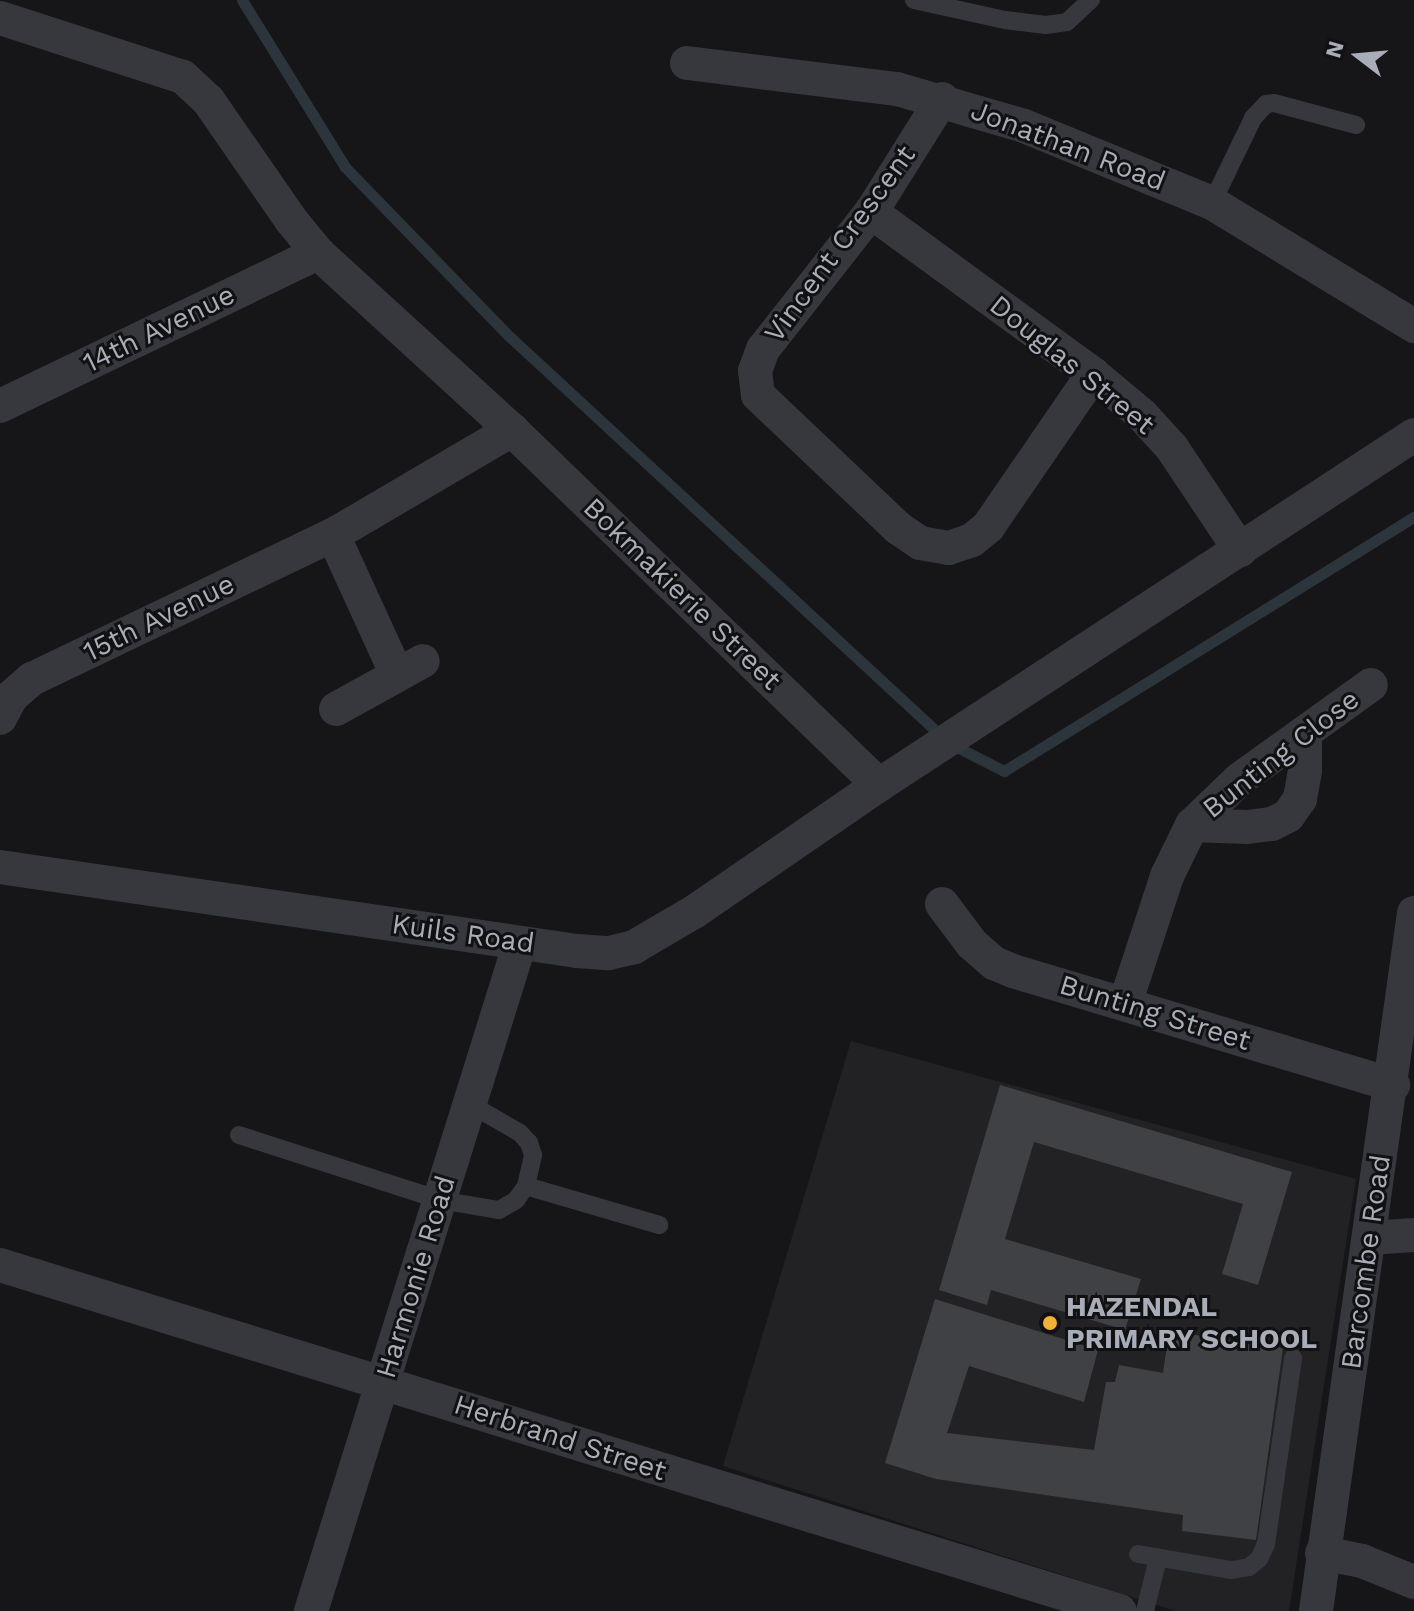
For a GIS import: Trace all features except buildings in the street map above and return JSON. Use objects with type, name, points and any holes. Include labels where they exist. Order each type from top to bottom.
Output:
[{"type":"street","name":"Bokmakierie Street","points":[[0,18],[183,77],[208,100],[291,220],[318,253],[512,430],[879,785]]},
{"type":"street","name":"Jonathan Road","points":[[687,63],[809,76],[942,99],[1117,161],[1212,203],[1414,326]]},
{"type":"street","name":"Vincent Crescent","points":[[942,99],[871,212],[763,349],[755,382],[765,403],[898,528],[933,548],[949,548],[972,540],[988,527],[1093,374]]},
{"type":"street","name":"Douglas Street","points":[[871,212],[1093,374],[1142,415],[1172,448],[1240,550]]},
{"type":"street","name":"14th Avenue","points":[[0,406],[318,253]]},
{"type":"street","name":"15th Avenue","points":[[0,718],[11,697],[32,679],[333,535],[512,430]]},
{"type":"street","points":[[879,785],[982,721],[1414,435]]},
{"type":"street","points":[[333,535],[410,668],[336,709]]},
{"type":"street","name":"Bunting Close","points":[[1125,1004],[1167,876],[1192,825],[1240,779],[1371,685]]},
{"type":"street","points":[[1192,825],[1247,827],[1272,824],[1288,816],[1300,799],[1305,770],[1305,733]]},
{"type":"street","name":"Kuils Road","points":[[0,867],[592,952],[634,947],[694,912],[879,785]]},
{"type":"street","name":"Bunting Street","points":[[942,904],[972,944],[994,963],[1393,1085]]},
{"type":"street","name":"Barcombe Road","points":[[1316,1611],[1322,1553],[1393,1085],[1414,913]]},
{"type":"street","name":"Harmonie Road","points":[[311,1611],[520,943]]},
{"type":"street","points":[[1369,1238],[1414,1235]]},
{"type":"street","name":"Herbrand Street","points":[[0,1265],[1120,1611]]},
{"type":"street","points":[[1322,1553],[1362,1561],[1403,1577]]},
{"type":"lane","points":[[914,0],[1005,20],[1046,25],[1067,22],[1091,0]]},
{"type":"lane","points":[[1212,203],[1253,118],[1266,104],[1274,103],[1356,125]]},
{"type":"lane","points":[[239,1135],[440,1200],[499,1210],[516,1200],[526,1186],[533,1155],[529,1143],[504,1121],[470,1104]]},
{"type":"lane","points":[[526,1186],[659,1225]]},
{"type":"lane","points":[[1138,1554],[1232,1570],[1249,1567],[1259,1559],[1266,1544],[1293,1358]]},
{"type":"lane","points":[[1145,1611],[1158,1558]]},
{"type":"shaded area","name":"HAZENDAL PRIMARY SCHOOL","points":[[851,1041],[1356,1179],[1289,1611],[1175,1611],[723,1466]]},
{"type":"waterway","points":[[242,0],[345,167],[509,336],[949,743],[1004,771],[1414,517]]},
{"type":"place","name":"HAZENDAL PRIMARY SCHOOL","points":[[1050,1323]]}]
